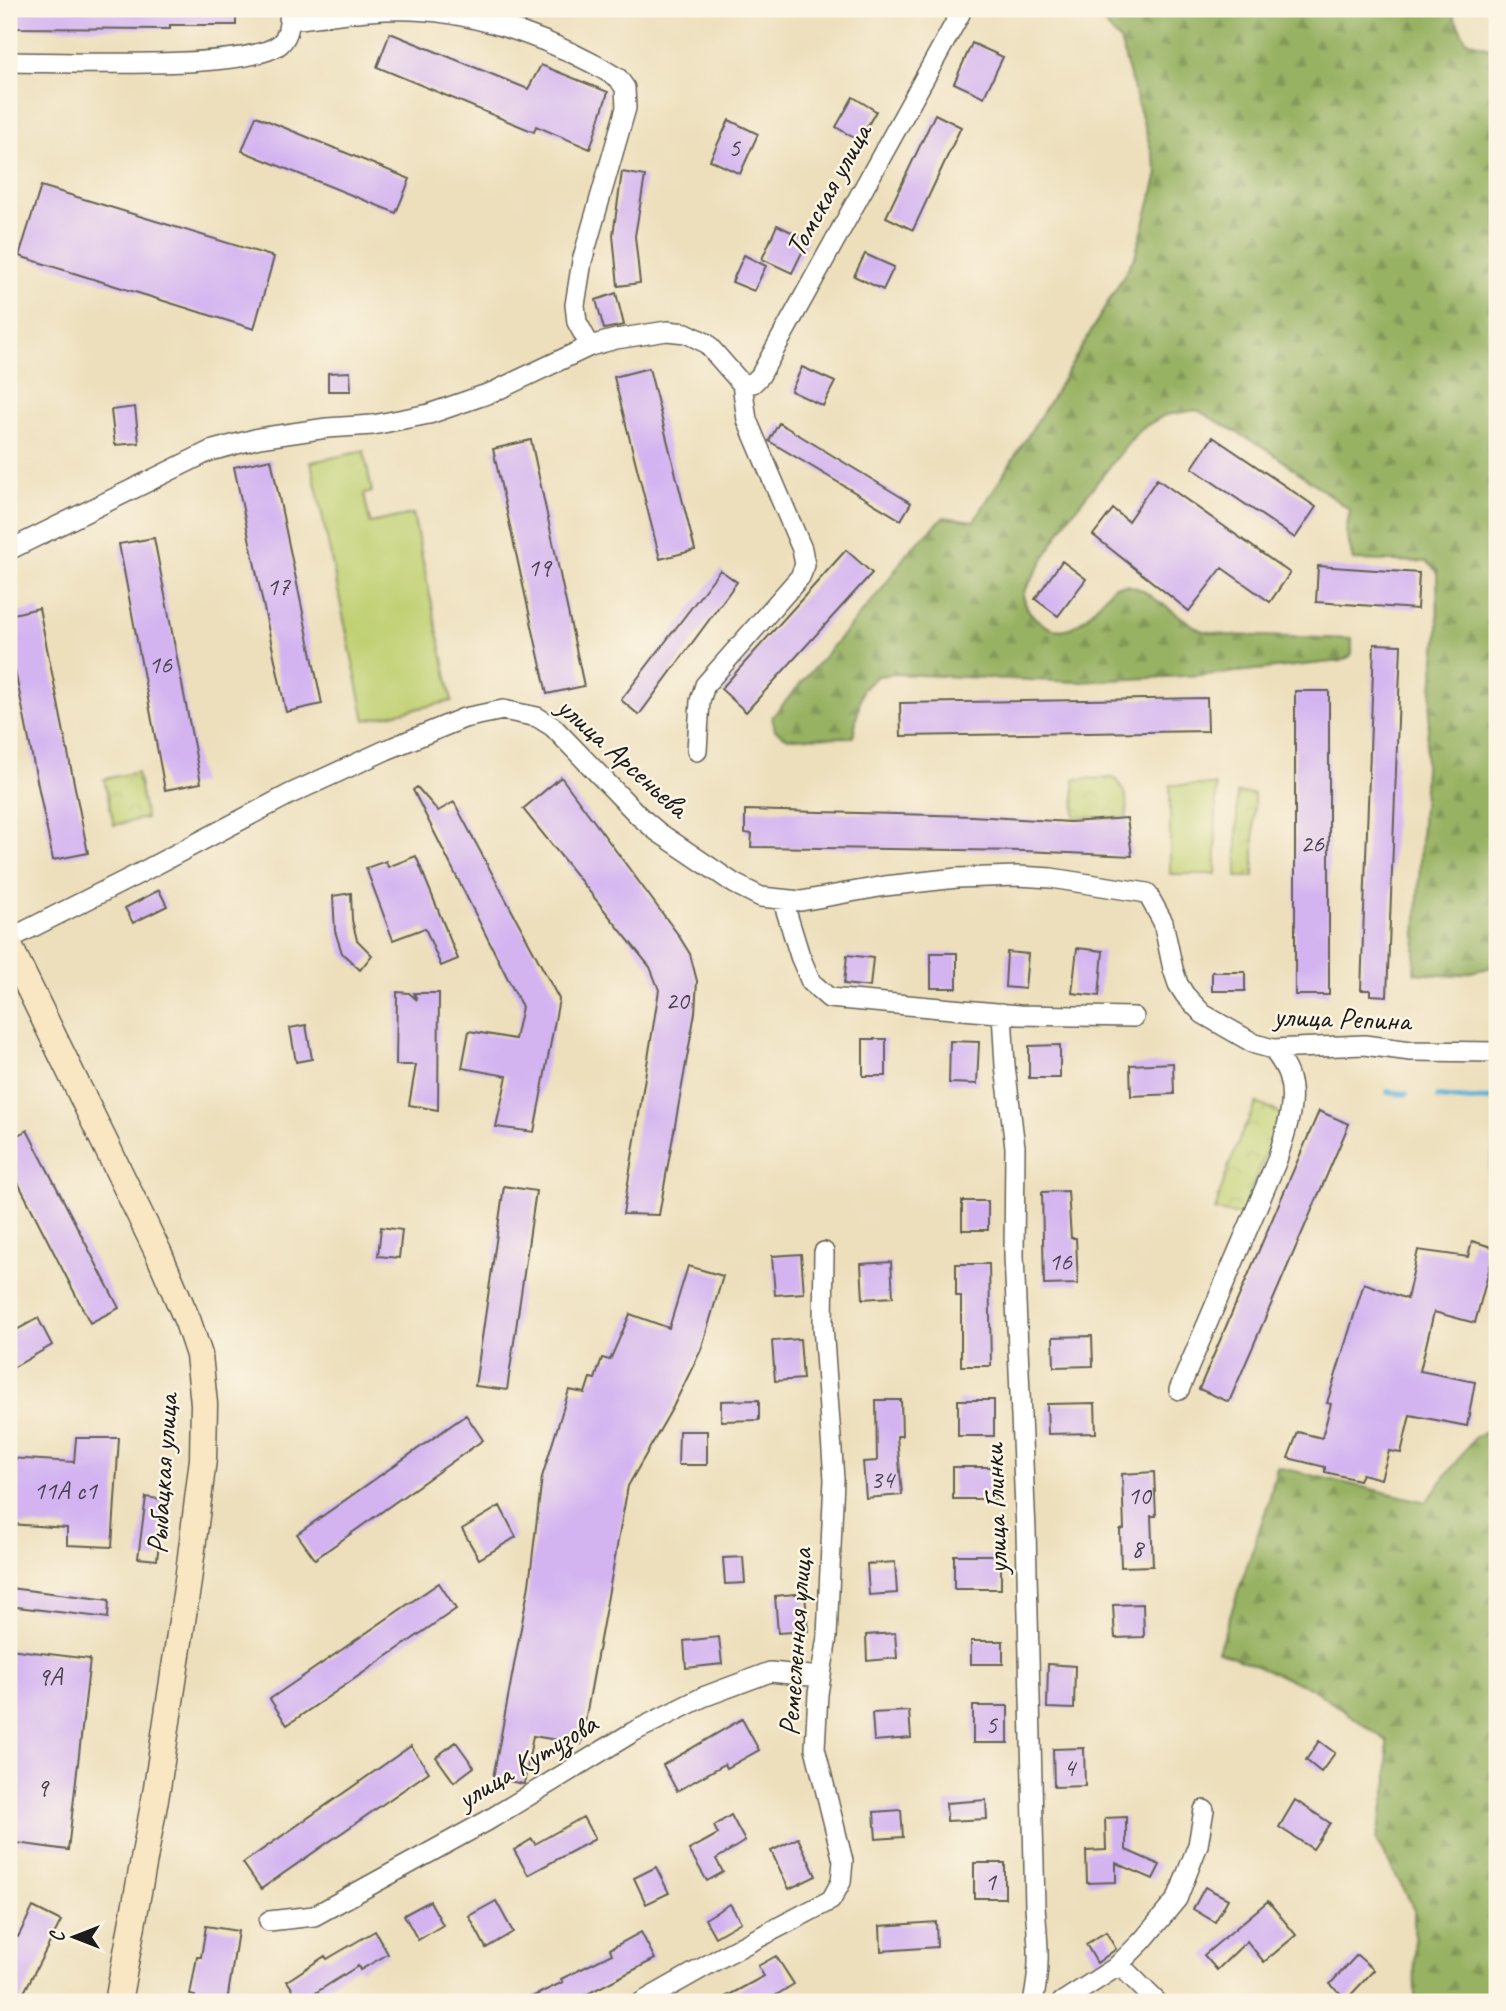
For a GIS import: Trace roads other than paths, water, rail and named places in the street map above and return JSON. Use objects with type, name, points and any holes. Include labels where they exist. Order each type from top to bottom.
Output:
[{"type":"main road","name":"Рыбацкая улица","points":[[9,946],[159,1254],[199,1355],[204,1404],[203,1459],[157,1788],[118,2002]]},
{"type":"street","points":[[9,62],[212,60],[270,50],[284,39],[288,31],[289,14],[412,10],[453,14],[501,26],[540,40],[605,70],[618,78],[625,88],[626,108],[582,261],[575,305],[577,322],[590,346]]},
{"type":"street","name":"Томская улица","points":[[742,384],[753,383],[760,376],[960,14]]},
{"type":"street","points":[[9,550],[210,452],[259,438],[327,428],[373,425],[429,414],[493,392],[590,346],[655,331],[686,333],[706,343],[742,384]]},
{"type":"street","name":"улица Арсеньева","points":[[697,751],[700,701],[705,685],[800,577],[805,565],[802,549],[747,420],[742,384]]},
{"type":"street","name":"улица Арсеньева","points":[[9,939],[302,789],[464,718],[503,710],[537,717],[553,727],[639,816],[658,832],[735,884],[761,897],[801,901],[885,886],[957,878],[1018,876],[1051,878],[1147,893]]},
{"type":"street","name":"улица Репина","points":[[1147,893],[1163,922],[1173,969],[1185,995],[1203,1014],[1255,1044],[1273,1049],[1364,1045],[1411,1051],[1497,1052]]},
{"type":"street","points":[[782,901],[811,982],[829,998],[1002,1013],[1134,1017]]},
{"type":"street","name":"улица Глинки","points":[[1002,1013],[1004,1066],[1015,1147],[1014,1256],[1026,1531],[1035,1907],[1039,1954],[1039,1975],[1033,2002]]},
{"type":"street","points":[[1178,1390],[1277,1160],[1286,1129],[1290,1110],[1290,1084],[1284,1066],[1273,1049]]},
{"type":"street","name":"Ремесленная улица","points":[[642,2002],[726,1954],[831,1900],[841,1882],[843,1861],[816,1748],[827,1637],[834,1479],[823,1326],[824,1252]]},
{"type":"street","name":"улица Кутузова","points":[[269,1921],[314,1916],[487,1821],[633,1732],[703,1697],[770,1672],[821,1677]]},
{"type":"street","points":[[1062,2002],[1115,1968],[1143,1941],[1177,1899],[1198,1845],[1203,1810]]},
{"type":"street","points":[[1115,1968],[1124,1969],[1157,2002]]},
{"type":"waterway","points":[[1388,1092],[1406,1094]]},
{"type":"waterway","points":[[1438,1097],[1471,1100],[1497,1098]]}]
